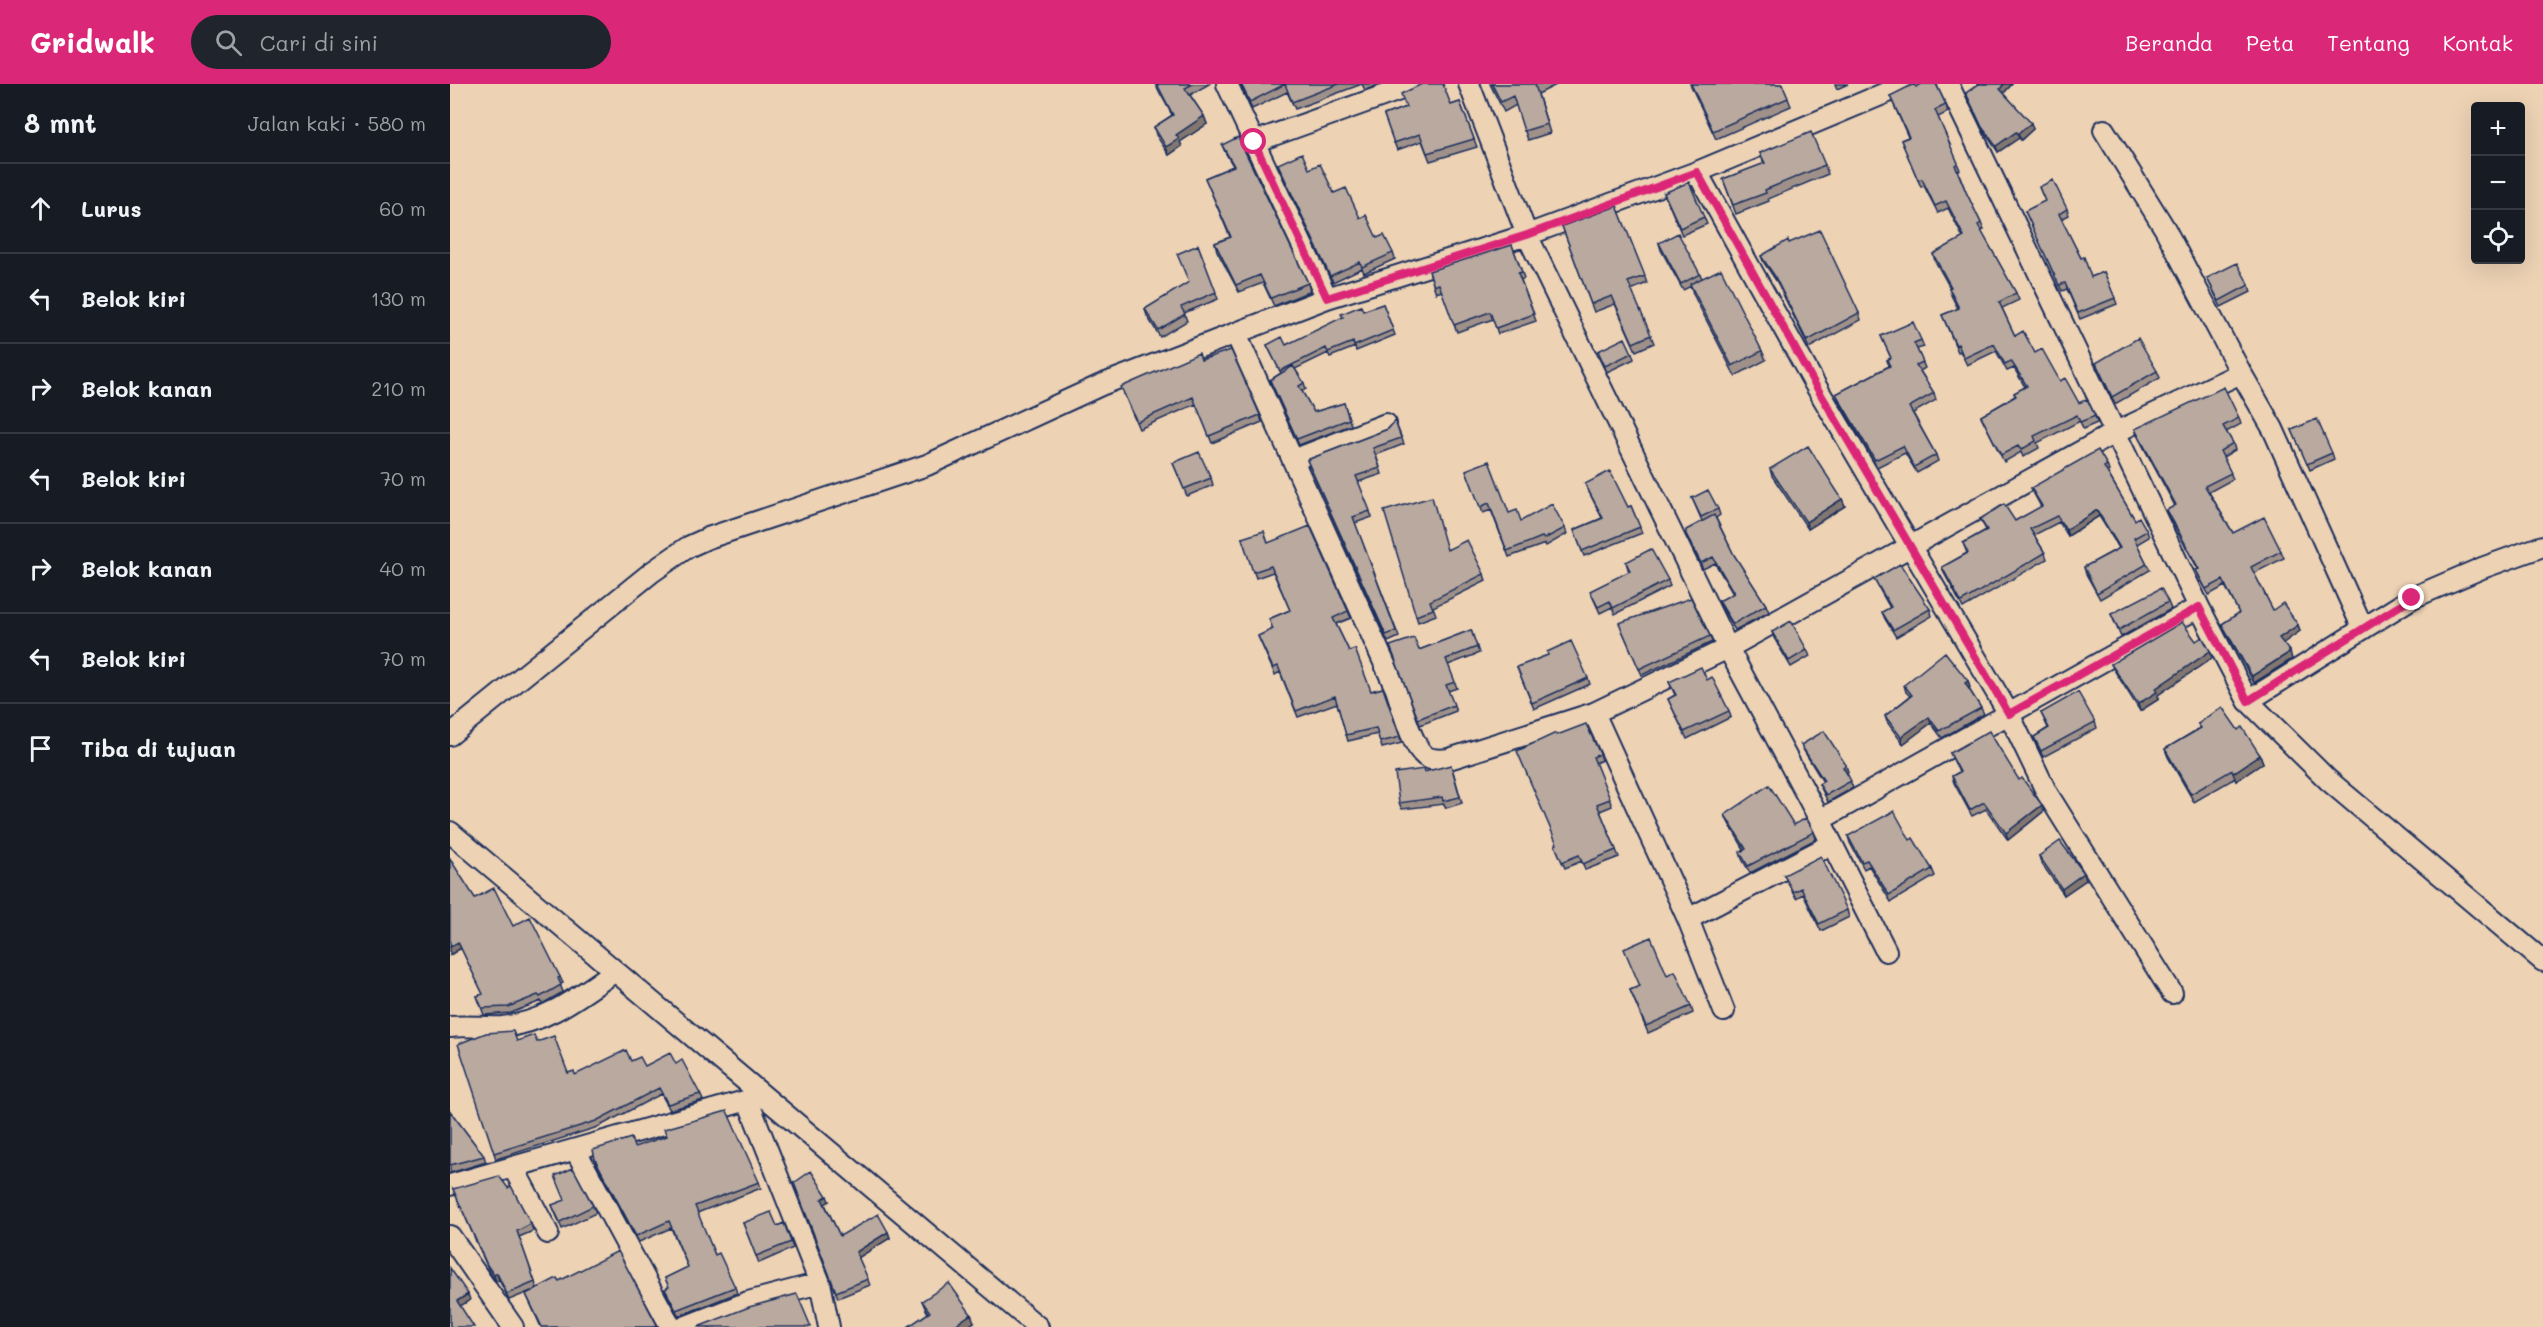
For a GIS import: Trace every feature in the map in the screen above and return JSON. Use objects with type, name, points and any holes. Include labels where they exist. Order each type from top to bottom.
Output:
[{"type":"street","points":[[1227,84],[1327,298]]},
{"type":"street","points":[[1254,142],[1416,84]]},
{"type":"street","points":[[1468,84],[1527,235],[1728,648],[1820,820],[1886,951]]},
{"type":"street","points":[[450,735],[652,572],[688,547],[927,465],[1101,385],[1327,298],[1527,235],[1697,172],[1907,84]]},
{"type":"street","points":[[1948,84],[2114,433],[2248,701],[2328,780],[2543,961]]},
{"type":"street","points":[[2104,130],[2165,230],[2273,429],[2363,629]]},
{"type":"street","points":[[1697,172],[1813,381],[2009,714],[2048,793],[2084,855],[2172,993]]},
{"type":"street","points":[[1236,334],[1396,689],[1416,744],[1425,757],[1435,760],[1449,759],[1594,713],[1728,648],[2114,433],[2241,373]]},
{"type":"street","points":[[1293,460],[1386,424]]},
{"type":"street","points":[[2248,701],[2412,598],[2482,568],[2543,546]]},
{"type":"street","points":[[1820,820],[2199,607]]},
{"type":"street","points":[[1594,713],[1688,919],[1724,1011]]},
{"type":"street","points":[[453,839],[614,972],[755,1099],[1038,1327]]},
{"type":"street","points":[[1688,919],[1832,844]]},
{"type":"street","points":[[450,1027],[500,1027],[525,1024],[553,1013],[614,972]]},
{"type":"street","points":[[450,1185],[755,1099]]},
{"type":"street","points":[[755,1099],[820,1283],[829,1327]]},
{"type":"street","points":[[576,1151],[671,1327]]},
{"type":"street","points":[[513,1167],[548,1233]]},
{"type":"street","points":[[452,1245],[513,1327]]},
{"type":"street","points":[[684,1327],[748,1302],[820,1283]]},
{"type":"building","points":[[1157,84],[1193,84],[1185,88],[1204,116],[1176,135],[1179,139],[1166,147],[1154,127],[1173,115]]},
{"type":"building","points":[[1241,84],[1285,84],[1250,102]]},
{"type":"building","points":[[1285,84],[1339,84],[1292,102]]},
{"type":"building","points":[[1422,84],[1443,84],[1451,105],[1460,102],[1474,139],[1427,153],[1420,134],[1394,143],[1384,115],[1406,107],[1401,94]]},
{"type":"building","points":[[1492,84],[1537,84],[1535,85],[1547,124],[1524,131],[1513,96],[1501,102]]},
{"type":"building","points":[[1691,84],[1782,84],[1788,98],[1713,131]]},
{"type":"building","points":[[1914,84],[1916,87],[1922,84],[1936,84],[1946,105],[1935,110],[1958,163],[1955,165],[1981,223],[1978,225],[2016,293],[1999,302],[2015,336],[2023,331],[2035,353],[2042,349],[2060,381],[2065,378],[2079,403],[2087,399],[2095,416],[2080,422],[2077,415],[2034,436],[2036,441],[2021,450],[2018,446],[2001,455],[1981,416],[2016,396],[2014,393],[2027,386],[2011,361],[2005,364],[1994,344],[1964,358],[1942,315],[1959,308],[1949,288],[1951,287],[1933,254],[1964,237],[1946,201],[1935,206],[1922,179],[1918,180],[1901,140],[1909,137],[1890,96]]},
{"type":"building","points":[[1979,84],[2004,84],[2000,89],[2031,123],[2018,134],[2016,132],[1996,146],[1982,127],[1966,93]]},
{"type":"building","points":[[1811,132],[1825,165],[1765,190],[1766,193],[1733,205],[1723,179],[1765,163],[1760,153]]},
{"type":"building","points":[[1238,137],[1308,283],[1271,298],[1260,275],[1236,285],[1215,243],[1231,237],[1205,178],[1234,166],[1222,145]]},
{"type":"building","points":[[1302,153],[1309,169],[1320,164],[1334,193],[1346,188],[1360,218],[1366,215],[1377,238],[1384,235],[1393,253],[1362,267],[1360,262],[1330,276],[1278,164]]},
{"type":"building","points":[[2053,180],[2067,209],[2059,214],[2081,258],[2084,257],[2091,277],[2104,272],[2115,298],[2078,313],[2065,283],[2059,285],[2025,211],[2045,201],[2039,187]]},
{"type":"building","points":[[1689,182],[1704,217],[1680,228],[1664,193]]},
{"type":"building","points":[[1617,206],[1645,276],[1628,282],[1651,335],[1633,343],[1612,296],[1591,304],[1562,226]]},
{"type":"building","points":[[1820,230],[1859,313],[1807,341],[1774,275],[1761,256],[1788,240],[1789,243]]},
{"type":"building","points":[[1678,233],[1700,274],[1681,284],[1659,243]]},
{"type":"building","points":[[1198,245],[1216,292],[1181,307],[1185,314],[1158,330],[1145,309],[1189,282],[1177,254]]},
{"type":"building","points":[[1512,245],[1522,272],[1518,273],[1534,314],[1496,328],[1490,312],[1454,325],[1439,284],[1434,286],[1429,271]]},
{"type":"building","points":[[2237,263],[2249,285],[2219,301],[2207,278]]},
{"type":"building","points":[[1721,269],[1762,351],[1732,366],[1690,284]]},
{"type":"building","points":[[1383,304],[1393,330],[1354,346],[1353,342],[1328,352],[1326,348],[1280,371],[1267,345],[1282,337],[1286,345],[1343,317],[1341,314],[1361,306],[1363,311]]},
{"type":"building","points":[[1913,322],[1921,340],[1914,343],[1923,362],[1916,365],[1934,393],[1909,407],[1936,455],[1914,467],[1903,446],[1875,460],[1836,394],[1890,366],[1887,360],[1891,358],[1881,336]]},
{"type":"building","points":[[1625,338],[1632,353],[1605,366],[1598,351]]},
{"type":"building","points":[[2138,338],[2157,371],[2112,397],[2096,363]]},
{"type":"building","points":[[1231,350],[1260,415],[1209,436],[1193,397],[1137,422],[1121,387],[1199,353],[1201,360]]},
{"type":"building","points":[[1293,366],[1304,383],[1299,386],[1314,412],[1344,403],[1349,419],[1297,439],[1270,380]]},
{"type":"building","points":[[2224,387],[2239,418],[2223,426],[2233,443],[2220,451],[2231,473],[2205,486],[2233,533],[2264,517],[2281,551],[2251,567],[2273,610],[2283,603],[2298,625],[2279,638],[2290,652],[2252,676],[2222,624],[2239,613],[2223,580],[2206,589],[2196,570],[2199,569],[2167,510],[2176,505],[2135,429]]},
{"type":"building","points":[[2317,419],[2332,453],[2307,464],[2292,430]]},
{"type":"building","points":[[1395,421],[1401,438],[1373,448],[1380,468],[1356,476],[1370,511],[1353,517],[1396,631],[1386,635],[1307,460],[1388,429]]},
{"type":"building","points":[[1808,446],[1842,499],[1806,522],[1770,469]]},
{"type":"building","points":[[2098,450],[2107,465],[2104,467],[2135,520],[2139,517],[2147,531],[2134,538],[2147,564],[2097,593],[2084,567],[2120,548],[2097,510],[2066,530],[2057,516],[2030,529],[2045,553],[1961,602],[1942,567],[1968,553],[1963,543],[1987,530],[1980,519],[2004,504],[2015,521],[2042,506],[2031,488]]},
{"type":"building","points":[[1199,452],[1211,478],[1184,489],[1173,463]]},
{"type":"building","points":[[1489,461],[1509,513],[1517,510],[1521,521],[1552,504],[1565,528],[1544,539],[1542,537],[1507,551],[1489,503],[1480,507],[1466,470]]},
{"type":"building","points":[[1610,471],[1628,507],[1631,506],[1640,527],[1582,551],[1574,530],[1603,518],[1585,484]]},
{"type":"building","points":[[1708,490],[1718,509],[1701,517],[1692,498]]},
{"type":"building","points":[[1432,497],[1447,550],[1467,540],[1484,574],[1430,601],[1433,609],[1416,616],[1384,511]]},
{"type":"building","points":[[1714,515],[1734,555],[1766,605],[1733,624],[1719,601],[1734,593],[1713,557],[1701,563],[1686,534],[1686,530]]},
{"type":"building","points":[[1310,526],[1348,611],[1333,618],[1349,651],[1355,649],[1371,691],[1383,688],[1400,737],[1380,742],[1376,728],[1346,735],[1335,696],[1296,711],[1278,666],[1273,668],[1258,636],[1273,629],[1269,619],[1290,610],[1271,566],[1253,572],[1242,538],[1264,531],[1268,543]]},
{"type":"building","points":[[1651,549],[1668,580],[1613,608],[1610,601],[1598,607],[1590,591],[1630,571],[1626,562]]},
{"type":"building","points":[[1900,564],[1930,609],[1893,630],[1882,612],[1891,607],[1874,579]]},
{"type":"building","points":[[2161,588],[2168,602],[2119,630],[2111,614]]},
{"type":"building","points":[[1691,598],[1710,636],[1639,669],[1619,623]]},
{"type":"building","points":[[1791,621],[1807,650],[1789,661],[1772,632]]},
{"type":"building","points":[[2182,622],[2196,641],[2202,637],[2210,651],[2155,689],[2157,692],[2138,704],[2111,664]]},
{"type":"building","points":[[1471,630],[1477,647],[1446,659],[1455,682],[1446,685],[1454,705],[1418,719],[1390,646],[1414,638],[1419,650]]},
{"type":"building","points":[[1571,641],[1588,678],[1532,703],[1517,667],[1548,655],[1547,652]]},
{"type":"building","points":[[1945,652],[1968,681],[1965,683],[1981,708],[1939,731],[1929,717],[1901,737],[1885,716],[1912,695],[1904,685]]},
{"type":"building","points":[[1701,667],[1707,680],[1712,677],[1729,711],[1684,732],[1668,699],[1676,695],[1669,682]]},
{"type":"building","points":[[2078,692],[2095,722],[2041,751],[2034,737],[2049,728],[2041,713]]},
{"type":"building","points":[[2222,707],[2238,730],[2242,727],[2260,755],[2233,773],[2232,770],[2191,794],[2165,749],[2201,728],[2198,724]]},
{"type":"building","points":[[1586,724],[1600,754],[1593,757],[1610,799],[1597,804],[1616,850],[1583,864],[1579,855],[1562,862],[1555,845],[1557,844],[1517,751],[1556,733],[1557,735]]},
{"type":"building","points":[[1824,731],[1846,765],[1843,767],[1851,781],[1826,795],[1819,784],[1824,781],[1801,745]]},
{"type":"building","points":[[1989,731],[2019,780],[2022,778],[2042,805],[2006,833],[1984,802],[1970,810],[1952,776],[1960,772],[1950,753]]},
{"type":"building","points":[[1451,765],[1460,797],[1443,801],[1442,797],[1399,803],[1395,773],[1424,769],[1424,772]]},
{"type":"building","points":[[1769,785],[1794,825],[1806,818],[1814,832],[1748,866],[1740,852],[1746,849],[1725,815]]},
{"type":"building","points":[[1894,811],[1910,840],[1913,838],[1932,869],[1889,895],[1867,860],[1862,862],[1848,836]]},
{"type":"building","points":[[2060,841],[2084,873],[2062,889],[2039,856]]},
{"type":"building","points":[[1821,856],[1847,910],[1819,924],[1801,888],[1793,892],[1784,875]]},
{"type":"building","points":[[450,859],[475,898],[494,888],[513,926],[530,917],[560,977],[558,978],[561,985],[540,997],[538,995],[508,1007],[482,1008],[477,996],[483,994],[458,942],[450,947]]},
{"type":"building","points":[[1651,937],[1667,975],[1675,971],[1691,1006],[1646,1026],[1630,990],[1640,986],[1624,949]]},
{"type":"building","points":[[513,1031],[517,1041],[534,1035],[537,1042],[554,1036],[568,1073],[574,1071],[575,1075],[626,1050],[631,1061],[640,1057],[645,1066],[670,1053],[676,1064],[682,1060],[700,1094],[668,1104],[659,1088],[596,1121],[494,1153],[458,1044],[486,1033]]},
{"type":"building","points":[[450,1111],[484,1156],[450,1165]]},
{"type":"building","points":[[727,1111],[759,1182],[695,1206],[715,1255],[719,1253],[735,1287],[676,1310],[665,1289],[669,1287],[665,1278],[688,1267],[669,1221],[636,1236],[595,1159],[593,1150],[631,1138],[634,1147],[667,1136],[664,1129]]},
{"type":"building","points":[[573,1168],[593,1206],[560,1222],[552,1205],[565,1200],[555,1176]]},
{"type":"building","points":[[811,1171],[827,1196],[822,1199],[840,1236],[878,1214],[888,1232],[856,1252],[868,1279],[836,1292],[794,1183]]},
{"type":"building","points":[[499,1176],[508,1188],[511,1186],[531,1224],[517,1231],[535,1282],[507,1294],[497,1273],[494,1275],[487,1265],[453,1189]]},
{"type":"building","points":[[771,1212],[777,1226],[784,1223],[791,1242],[756,1256],[743,1223]]},
{"type":"building","points":[[618,1251],[657,1325],[653,1327],[542,1327],[526,1294],[557,1278],[559,1281]]},
{"type":"building","points":[[450,1268],[468,1294],[457,1301],[474,1327],[450,1327]]},
{"type":"building","points":[[949,1283],[971,1314],[952,1327],[908,1327],[930,1312],[922,1301]]},
{"type":"building","points":[[797,1294],[811,1327],[698,1327],[749,1307]]},
{"type":"route","points":[[1254,142],[1327,298],[1527,235],[1697,172],[1813,381],[2009,714],[2199,607],[2248,701],[2412,598]]}]
